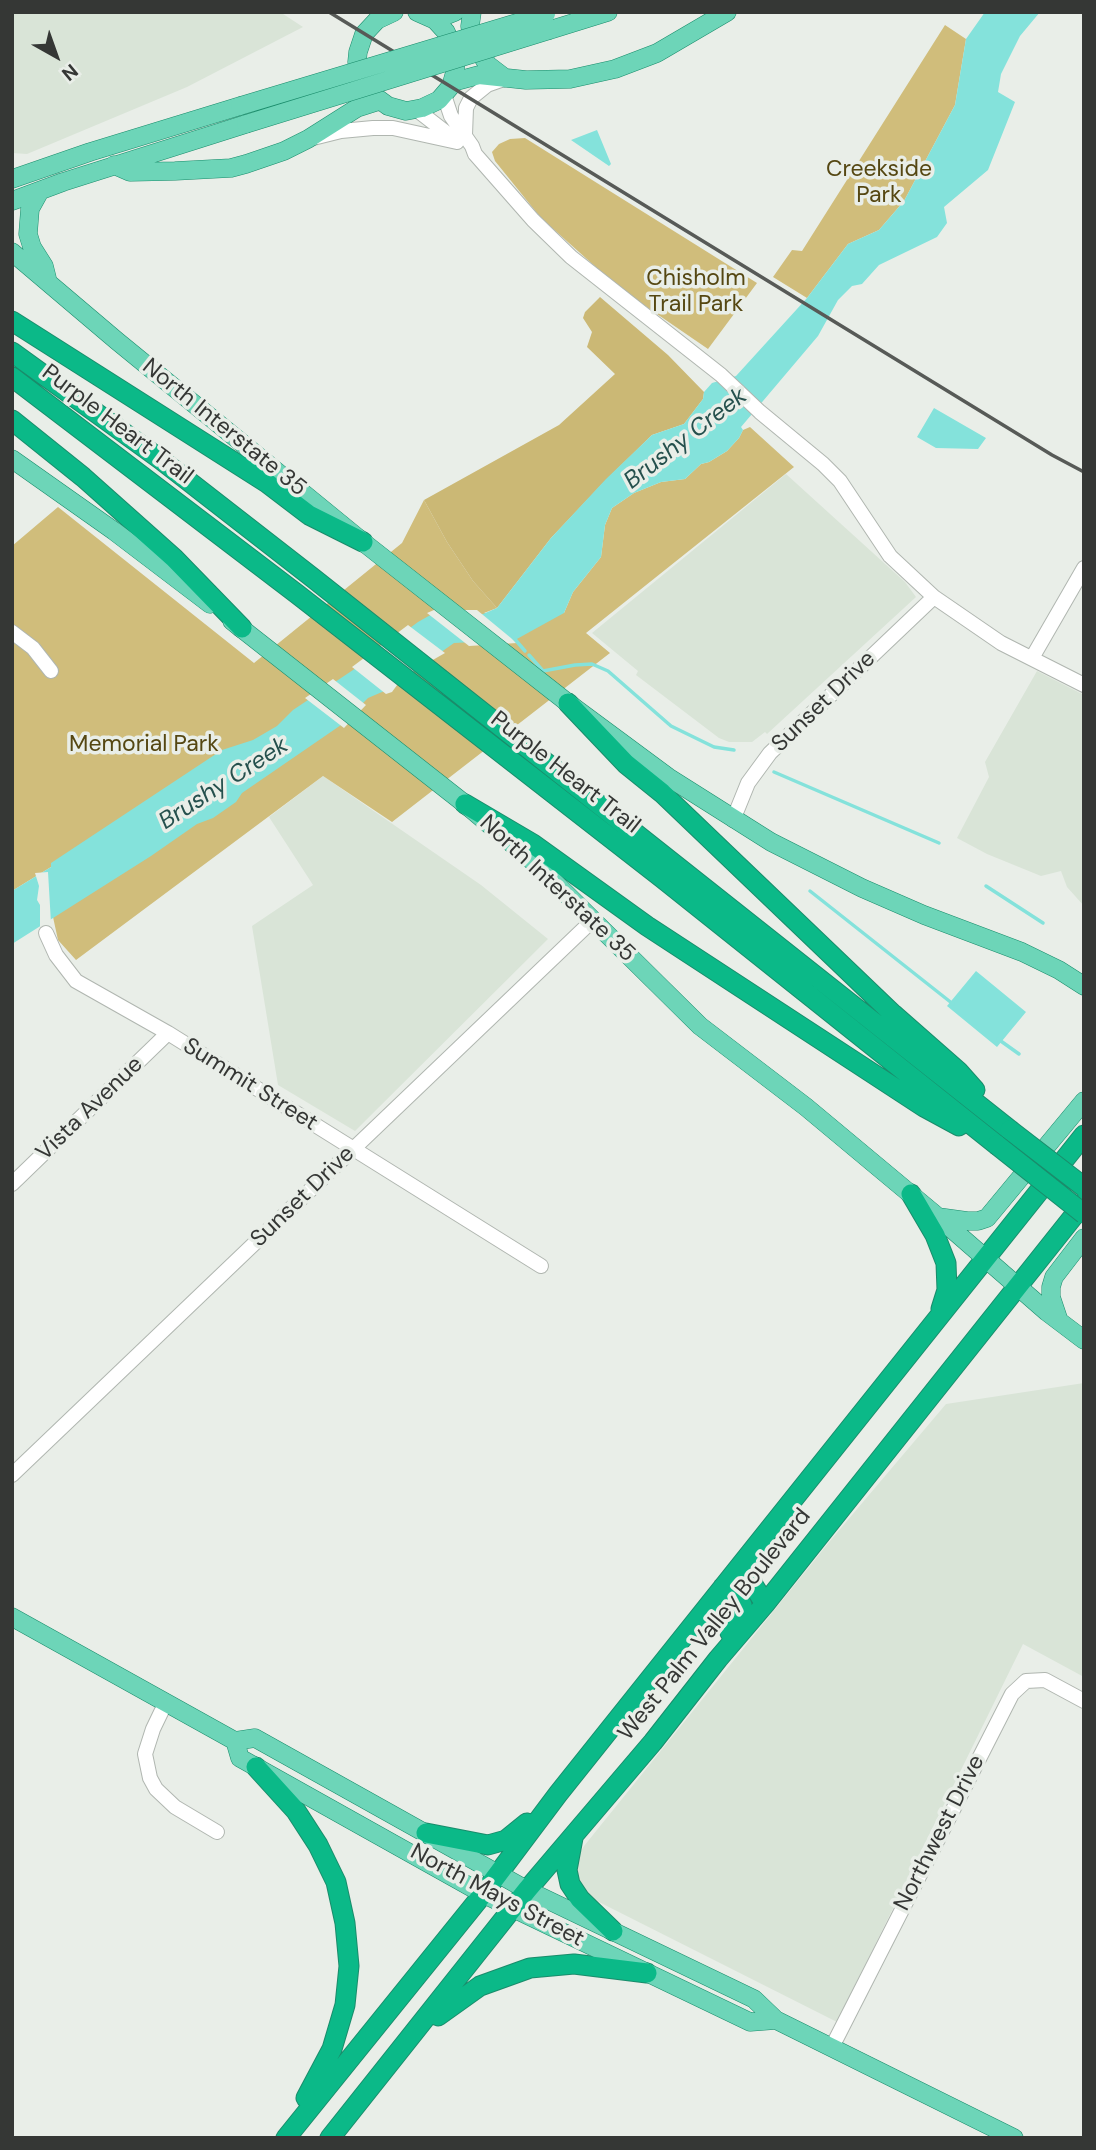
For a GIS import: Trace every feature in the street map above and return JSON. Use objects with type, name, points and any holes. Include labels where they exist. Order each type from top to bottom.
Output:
[{"type":"highway","points":[[12,321],[93,375],[267,483],[309,515],[363,542]]},
{"type":"highway","name":"Purple Heart Trail","points":[[12,352],[160,459],[313,578],[1084,1187]]},
{"type":"highway","name":"Purple Heart Trail","points":[[12,377],[297,594],[1084,1214]]},
{"type":"highway","points":[[12,419],[83,477],[174,558],[246,631]]},
{"type":"highway","points":[[563,699],[626,764],[662,793],[893,1014],[959,1072],[1010,1130]]},
{"type":"highway","points":[[459,799],[533,844],[647,926],[924,1107],[997,1145]]},
{"type":"highway","points":[[937,1322],[1084,1135]]},
{"type":"highway","points":[[911,1194],[935,1235],[946,1263],[947,1290],[937,1322]]},
{"type":"highway","name":"West Palm Valley Boulevard","points":[[381,2075],[527,1889],[653,1742],[765,1604],[1084,1203]]},
{"type":"highway","name":"West Palm Valley Boulevard","points":[[284,2138],[483,1894],[558,1794],[937,1322]]},
{"type":"highway","points":[[765,1604],[752,1583],[753,1571],[772,1528]]},
{"type":"highway","points":[[718,1660],[742,1605],[738,1598],[723,1587]]},
{"type":"highway","points":[[256,1767],[296,1811],[318,1845],[336,1882],[348,1945],[345,2005],[332,2049],[284,2138]]},
{"type":"highway","points":[[426,1833],[476,1843],[498,1843],[515,1835],[558,1794]]},
{"type":"highway","points":[[574,1836],[567,1870],[570,1884],[580,1899],[613,1931]]},
{"type":"highway","points":[[330,2138],[381,2075],[452,2004],[480,1986],[530,1968],[560,1964],[647,1973]]},
{"type":"main road","points":[[394,12],[377,20],[370,19],[362,37],[357,62],[362,81],[379,100],[397,109],[417,110],[431,105],[448,88],[479,75],[570,79],[615,69],[657,53],[727,12]]},
{"type":"main road","points":[[417,12],[435,20],[454,47],[456,63],[448,88]]},
{"type":"main road","points":[[435,20],[455,12]]},
{"type":"main road","points":[[472,12],[472,41],[488,65],[505,78]]},
{"type":"main road","points":[[12,179],[240,106],[549,19],[608,12]]},
{"type":"main road","points":[[12,201],[114,165],[246,124],[549,19]]},
{"type":"main road","points":[[114,165],[130,172],[231,168],[271,156],[308,139],[357,108],[379,100]]},
{"type":"main road","points":[[12,172],[29,167],[43,168]]},
{"type":"main road","points":[[40,191],[30,209],[28,234],[32,247],[44,266],[47,281]]},
{"type":"main road","name":"North Interstate 35","points":[[12,252],[363,542],[563,699],[668,777],[771,842],[862,888],[1022,952],[1084,986]]},
{"type":"main road","name":"North Interstate 35","points":[[12,459],[114,531],[246,631],[459,799],[536,864],[700,1026],[806,1107],[1084,1340]]},
{"type":"main road","points":[[939,1217],[967,1221],[987,1218],[1084,1101]]},
{"type":"main road","points":[[1059,1321],[1051,1297],[1054,1277],[1084,1238]]},
{"type":"main road","name":"North Mays Street","points":[[12,1617],[235,1741],[255,1738],[527,1889],[754,1999],[776,2020],[1014,2138]]},
{"type":"main road","name":"North Mays Street","points":[[235,1741],[240,1758],[483,1894],[750,2022],[776,2020]]},
{"type":"street","points":[[461,139],[466,108],[471,98],[488,85],[505,78]]},
{"type":"street","points":[[448,88],[451,116],[461,139]]},
{"type":"street","points":[[417,110],[461,139],[533,220],[571,257],[721,375],[760,412],[823,464],[840,481],[890,555],[934,597],[974,626],[1084,685]]},
{"type":"street","points":[[308,139],[341,131],[393,128],[461,139]]},
{"type":"street","points":[[1032,658],[1084,568]]},
{"type":"street","name":"Sunset Drive","points":[[733,820],[748,783],[771,752],[934,597]]},
{"type":"street","points":[[12,632],[33,648],[51,671]]},
{"type":"street","name":"Sunset Drive","points":[[12,1475],[594,919]]},
{"type":"street","name":"Summit Street","points":[[46,933],[55,955],[76,981],[168,1033],[541,1266]]},
{"type":"street","name":"Vista Avenue","points":[[12,1184],[168,1033]]},
{"type":"street","name":"Northwest Drive","points":[[832,2047],[1012,1694],[1026,1681],[1045,1680],[1084,1701]]},
{"type":"street","points":[[166,1702],[145,1754],[150,1779],[156,1789],[175,1807],[217,1832]]},
{"type":"shaded area","points":[[12,12],[280,12],[303,27],[187,87],[27,154],[12,153]]},
{"type":"shaded area","points":[[600,297],[668,355],[704,392],[703,399],[684,424],[652,435],[606,480],[551,538],[497,608],[473,581],[424,500],[559,425],[615,374],[587,347],[592,332],[583,318],[585,312]]},
{"type":"shaded area","points":[[786,474],[905,582],[916,597],[767,734],[765,732],[752,742],[729,742],[719,738],[636,675],[638,671],[592,633]]},
{"type":"shaded area","points":[[1037,671],[1084,695],[1084,906],[1067,887],[1061,871],[1041,876],[987,854],[957,838],[989,777],[985,762]]},
{"type":"shaded area","points":[[323,776],[481,885],[548,939],[355,1131],[278,1085],[252,926],[313,885],[269,817]]},
{"type":"shaded area","points":[[1084,1383],[1084,1677],[1023,1644],[837,2022],[593,1899],[576,1884],[573,1864],[584,1846],[830,1541],[946,1404]]},
{"type":"green space","name":"Creekside Park","points":[[945,25],[966,39],[955,105],[904,201],[879,230],[848,244],[807,298],[773,277],[792,250],[802,251]]},
{"type":"green space","name":"Chisholm Trail Park","points":[[525,138],[757,283],[708,349],[638,301],[541,218],[495,161],[492,152],[499,144],[510,139]]},
{"type":"green space","name":"Memorial Park","points":[[750,427],[794,467],[586,633],[610,653],[392,822],[323,776],[76,960],[58,940],[53,917],[51,867],[12,891],[12,546],[58,507],[254,663],[402,543],[424,500],[473,581],[497,608],[484,613],[564,613],[573,592],[601,557],[605,525],[612,508],[634,493],[661,482],[685,479],[701,464],[727,451],[743,430]]},
{"type":"water","name":"Brushy Creek","points":[[985,12],[1040,12],[1020,36],[1001,74],[998,92],[1015,102],[988,170],[944,207],[947,223],[937,237],[879,265],[862,284],[852,286],[838,300],[818,336],[741,427],[743,430],[739,438],[727,451],[701,464],[685,479],[661,482],[634,493],[612,508],[605,525],[601,557],[573,592],[564,613],[515,640],[454,643],[389,689],[368,698],[341,725],[242,793],[236,802],[213,818],[197,824],[12,944],[12,891],[51,867],[51,863],[222,750],[253,740],[277,726],[293,710],[418,622],[434,613],[483,614],[497,608],[551,538],[606,479],[652,435],[684,424],[712,383],[736,376],[807,298],[848,244],[879,230],[904,201],[955,105],[966,39]]},
{"type":"water","points":[[597,130],[611,164],[609,166],[571,140]]},
{"type":"water","points":[[934,408],[986,438],[978,449],[936,448],[917,437]]},
{"type":"water","points":[[976,971],[1026,1012],[997,1047],[947,1006]]},
{"type":"pier","points":[[434,610],[477,610],[517,643],[469,646],[427,613]]},
{"type":"pier","points":[[408,625],[445,653],[403,677],[392,692],[386,694],[352,667]]},
{"type":"pier","points":[[333,679],[366,705],[344,728],[305,698]]},
{"type":"pier","points":[[48,872],[51,923],[40,929],[40,905],[37,900],[39,886],[35,873]]},
{"type":"waterway","points":[[513,637],[525,651]]},
{"type":"waterway","points":[[529,655],[543,671],[592,664],[608,671],[671,726],[714,747],[734,750]]},
{"type":"waterway","points":[[774,772],[939,843]]},
{"type":"waterway","points":[[986,886],[1043,923]]},
{"type":"waterway","points":[[810,891],[953,1004]]},
{"type":"waterway","points":[[998,1039],[1019,1054]]},
{"type":"railway","points":[[329,12],[1052,455],[1084,472]]}]
